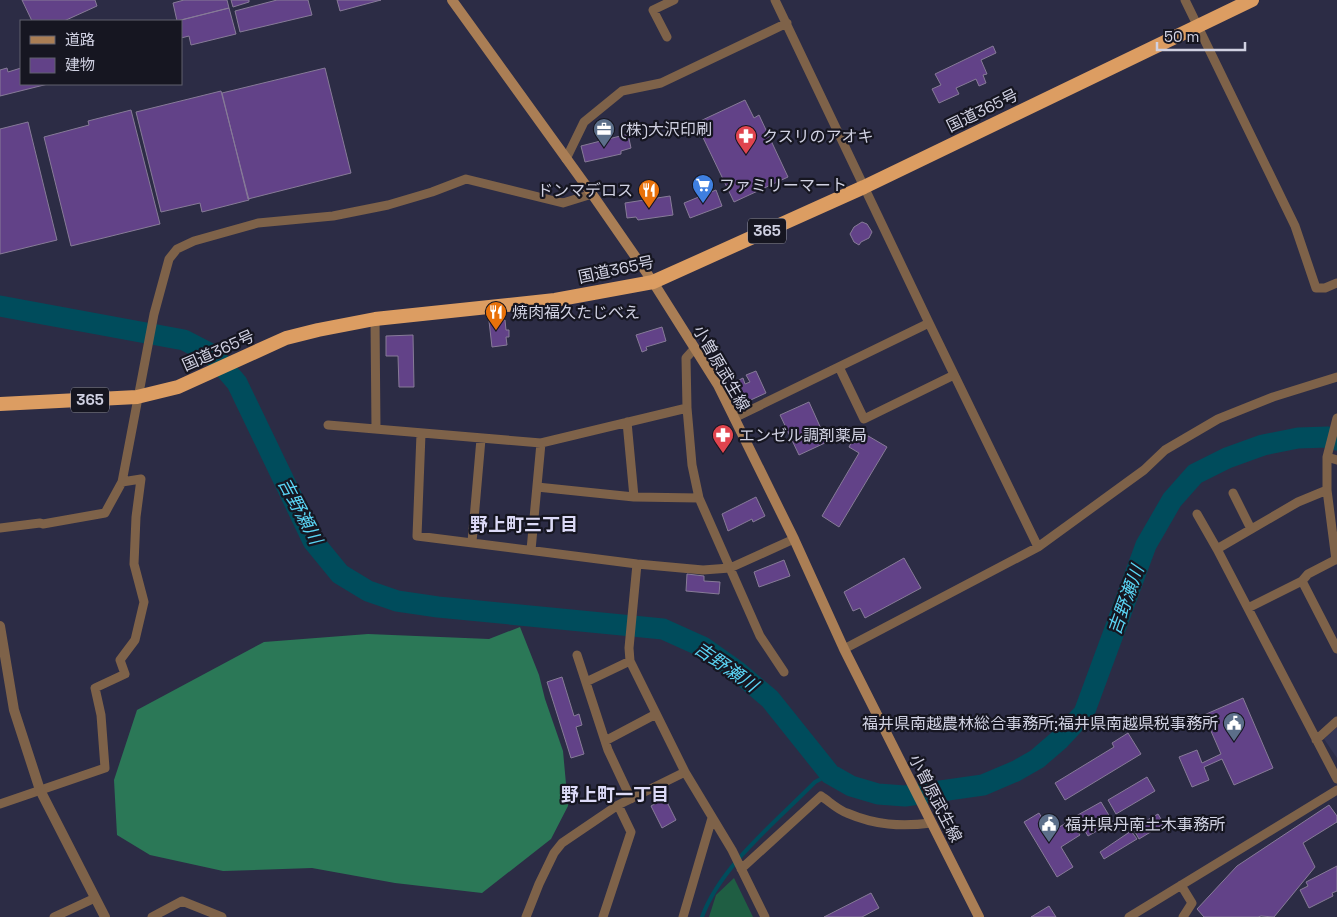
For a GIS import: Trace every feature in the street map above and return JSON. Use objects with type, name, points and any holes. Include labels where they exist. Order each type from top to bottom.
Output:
[{"type":"highway","name":"国道365号","points":[[0,404],[137,397],[178,387],[286,338],[318,330],[375,319],[554,300],[653,282],[864,187],[1252,0]]},
{"type":"main road","name":"小曽原武生線","points":[[452,0],[653,282],[718,385],[794,539],[844,649],[979,917]]},
{"type":"street","points":[[667,36],[653,10],[674,0]]},
{"type":"street","points":[[775,0],[929,324],[1038,547]]},
{"type":"street","points":[[1185,0],[1295,226],[1316,288],[1325,288],[1337,283]]},
{"type":"street","points":[[566,158],[584,122],[622,91],[661,83],[787,23]]},
{"type":"street","points":[[0,528],[43,524],[105,513],[122,482],[154,314],[170,259],[177,249],[194,241],[258,223],[333,216],[388,205],[432,192],[466,179],[563,204],[592,194]]},
{"type":"street","points":[[375,319],[376,430]]},
{"type":"street","points":[[734,418],[929,324]]},
{"type":"street","points":[[695,348],[686,358],[687,408],[692,465],[699,498],[760,636],[784,672]]},
{"type":"street","points":[[839,367],[864,419],[954,375]]},
{"type":"street","points":[[844,649],[1038,547],[1144,470],[1165,450],[1218,419],[1273,397],[1337,377]]},
{"type":"street","points":[[328,425],[541,443],[687,408]]},
{"type":"street","points":[[1248,608],[1337,560],[1327,490],[1327,457],[1337,418]]},
{"type":"street","points":[[627,422],[634,497]]},
{"type":"street","points":[[421,434],[417,536],[637,564],[704,570],[730,568],[794,539]]},
{"type":"street","points":[[472,542],[481,439]]},
{"type":"street","points":[[531,550],[541,443]]},
{"type":"street","points":[[1327,457],[1337,460]]},
{"type":"street","points":[[0,804],[105,768],[101,715],[95,688],[125,674],[120,660],[135,640],[144,602],[134,564],[136,517],[141,479],[122,482]]},
{"type":"street","points":[[537,487],[634,497],[699,498]]},
{"type":"street","points":[[1217,550],[1298,502],[1327,490]]},
{"type":"street","points":[[1233,493],[1251,529]]},
{"type":"street","points":[[1197,514],[1337,779]]},
{"type":"street","points":[[637,564],[629,648],[630,661],[685,772],[741,869],[765,917]]},
{"type":"street","points":[[1302,580],[1337,649]]},
{"type":"street","points":[[0,626],[14,710],[40,790],[104,917]]},
{"type":"street","points":[[577,655],[605,741],[631,799]]},
{"type":"street","points":[[586,682],[630,661]]},
{"type":"street","points":[[605,741],[656,714]]},
{"type":"street","points":[[1316,740],[1337,721]]},
{"type":"street","points":[[526,917],[554,853],[562,843],[618,805],[685,772]]},
{"type":"street","points":[[1129,917],[1337,790]]},
{"type":"street","points":[[741,869],[821,796],[846,813],[880,824],[915,825],[929,820]]},
{"type":"street","points":[[603,917],[631,832],[618,805]]},
{"type":"street","points":[[683,917],[712,818]]},
{"type":"street","points":[[1181,885],[1192,902],[1183,917]]},
{"type":"street","points":[[54,917],[95,898]]},
{"type":"street","points":[[152,917],[182,901],[222,917]]},
{"type":"shaded area","points":[[1337,727],[1337,758],[1324,739]]},
{"type":"green space","points":[[520,627],[539,675],[545,699],[563,751],[568,806],[551,839],[482,893],[395,883],[312,868],[223,871],[150,855],[117,835],[114,780],[137,710],[264,642],[368,634],[489,639]]},
{"type":"green space","points":[[734,878],[753,917],[709,917],[716,895]]},
{"type":"building","points":[[22,0],[95,0],[97,6],[66,20],[32,20]]},
{"type":"building","points":[[184,0],[227,0],[229,8],[177,20],[173,3]]},
{"type":"building","points":[[231,0],[249,0],[249,2],[233,7]]},
{"type":"building","points":[[277,0],[308,0],[312,15],[240,32],[235,11]]},
{"type":"building","points":[[337,0],[381,0],[340,11]]},
{"type":"building","points":[[229,8],[236,34],[191,45],[189,36],[182,38],[181,20]]},
{"type":"building","points":[[993,46],[996,53],[981,60],[987,74],[983,75],[986,83],[979,86],[976,79],[956,88],[959,94],[939,103],[932,89],[941,85],[935,74]]},
{"type":"building","points":[[7,68],[8,72],[20,68],[20,85],[44,85],[0,96],[0,70]]},
{"type":"building","points":[[325,68],[351,173],[248,199],[222,93]]},
{"type":"building","points":[[221,91],[249,200],[202,212],[200,203],[161,212],[136,112]]},
{"type":"building","points":[[745,100],[754,118],[759,115],[788,177],[734,202],[696,123]]},
{"type":"building","points":[[131,110],[160,224],[71,246],[44,137],[89,125],[88,121]]},
{"type":"building","points":[[28,122],[57,240],[0,254],[0,129]]},
{"type":"building","points":[[628,134],[631,148],[621,151],[621,154],[585,162],[581,146]]},
{"type":"building","points":[[716,190],[722,206],[690,218],[684,203]]},
{"type":"building","points":[[670,196],[673,215],[638,220],[636,217],[627,218],[625,203]]},
{"type":"building","points":[[862,222],[867,224],[872,232],[869,238],[859,245],[854,242],[850,234],[854,227]]},
{"type":"building","points":[[505,320],[506,330],[509,330],[509,337],[506,337],[507,345],[492,347],[489,321]]},
{"type":"building","points":[[662,327],[666,341],[646,347],[647,350],[642,352],[636,335]]},
{"type":"building","points":[[413,335],[414,387],[399,387],[398,356],[386,356],[386,336]]},
{"type":"building","points":[[756,371],[766,393],[742,404],[733,383],[743,378],[745,384],[750,382],[746,375]]},
{"type":"building","points":[[809,402],[827,442],[799,455],[780,415]]},
{"type":"building","points":[[858,430],[887,447],[839,527],[822,516],[859,453],[849,447]]},
{"type":"building","points":[[756,497],[765,516],[753,522],[752,519],[728,531],[722,514]]},
{"type":"building","points":[[904,558],[921,588],[865,618],[860,608],[853,611],[844,592]]},
{"type":"building","points":[[784,560],[790,576],[759,587],[754,572]]},
{"type":"building","points":[[687,574],[704,576],[704,581],[720,582],[719,594],[686,591]]},
{"type":"building","points":[[562,677],[574,716],[579,714],[582,725],[576,727],[584,754],[571,758],[547,682]]},
{"type":"building","points":[[1243,698],[1273,768],[1234,785],[1222,759],[1204,767],[1209,780],[1192,787],[1179,757],[1197,750],[1202,763],[1221,754],[1204,715]]},
{"type":"building","points":[[1128,733],[1141,754],[1065,800],[1055,783],[1114,747],[1112,743]]},
{"type":"building","points":[[1147,777],[1155,791],[1116,814],[1108,800]]},
{"type":"building","points":[[665,798],[676,820],[662,828],[651,806]]},
{"type":"building","points":[[1101,802],[1113,822],[1088,836],[1076,816]]},
{"type":"building","points":[[1329,805],[1337,816],[1337,822],[1303,843],[1315,867],[1274,917],[1204,917],[1197,909],[1237,866]]},
{"type":"building","points":[[1039,813],[1051,832],[1071,820],[1080,835],[1061,847],[1073,867],[1057,877],[1024,822]]},
{"type":"building","points":[[1158,814],[1164,824],[1139,839],[1133,828]]},
{"type":"building","points":[[1131,831],[1137,839],[1104,859],[1100,852]]},
{"type":"building","points":[[1337,866],[1337,891],[1332,893],[1333,896],[1309,908],[1300,890],[1308,886],[1306,882]]},
{"type":"building","points":[[871,893],[879,908],[862,917],[824,917]]},
{"type":"building","points":[[1049,906],[1056,917],[1031,917]]},
{"type":"waterway","name":"吉野瀬川","points":[[0,306],[184,340],[213,355],[237,383],[313,541],[340,574],[368,591],[397,601],[438,607],[663,629],[703,647],[737,671],[770,699],[830,774],[851,786],[878,794],[905,796],[983,785],[1016,771],[1037,759],[1059,740],[1084,713],[1146,545],[1172,500],[1195,474],[1227,458],[1263,445],[1298,438],[1328,437],[1337,440]]},
{"type":"waterway","points":[[702,917],[722,879],[751,845],[815,782],[830,774]]},
{"type":"place","name":"(株)大沢印刷","points":[[604,148]]},
{"type":"place","name":"クスリのアオキ","points":[[746,155]]},
{"type":"place","name":"ファミリーマート","points":[[703,204]]},
{"type":"place","name":"ドンマデロス","points":[[649,209]]},
{"type":"place","name":"焼肉福久たじべえ","points":[[496,331]]},
{"type":"place","name":"エンゼル調剤薬局","points":[[723,454]]},
{"type":"place","name":"福井県南越農林総合事務所;福井県南越県税事務所","points":[[1234,742]]},
{"type":"place","name":"福井県丹南土木事務所","points":[[1049,843]]},
{"type":"district","name":"野上町三丁目","points":[[524,525]]},
{"type":"district","name":"野上町一丁目","points":[[615,795]]}]
